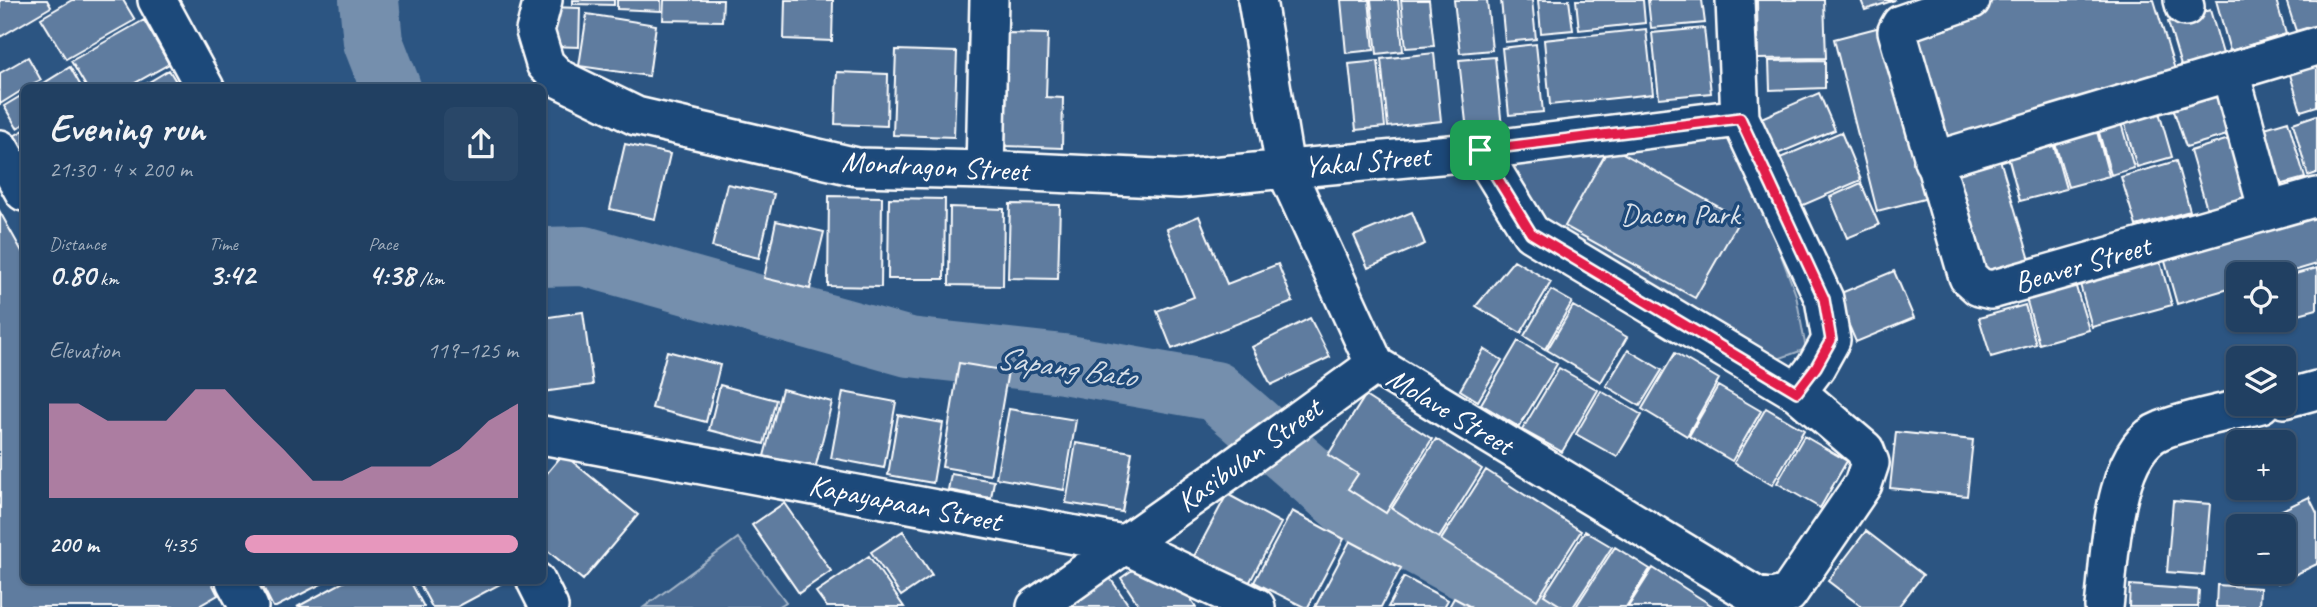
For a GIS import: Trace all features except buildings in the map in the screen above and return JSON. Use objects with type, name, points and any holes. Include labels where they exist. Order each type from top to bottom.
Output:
[{"type":"street","points":[[157,0],[203,84]]},
{"type":"street","name":"Mondragon Street","points":[[543,0],[536,31],[545,64],[560,79],[636,116],[857,167],[1179,179],[1285,169]]},
{"type":"street","points":[[985,170],[989,0]]},
{"type":"street","name":"Molave Street","points":[[1257,0],[1285,169],[1375,365],[1756,596],[1772,598],[1788,594],[1863,484],[1870,463],[1865,450],[1797,392]]},
{"type":"street","points":[[1480,150],[1531,233],[1797,392],[1816,367],[1831,340],[1824,299],[1740,118],[1735,0]]},
{"type":"street","name":"Beaver Street","points":[[1971,0],[1906,21],[1897,31],[1968,277],[1979,288],[1991,290],[2317,197]]},
{"type":"street","points":[[1933,161],[2317,46]]},
{"type":"street","points":[[2230,72],[2268,211]]},
{"type":"street","name":"Yakal Street","points":[[1285,169],[1480,150],[1740,118]]},
{"type":"street","points":[[0,149],[21,187]]},
{"type":"street","name":"Kasibulan Street","points":[[1035,607],[1375,365]]},
{"type":"street","points":[[2296,395],[2317,390]]},
{"type":"street","points":[[2104,607],[2118,496],[2129,465],[2141,444],[2160,430],[2226,413]]},
{"type":"street","name":"Kapayapaan Street","points":[[546,436],[1123,544],[1256,607]]},
{"type":"street","points":[[237,584],[249,607]]},
{"type":"street","points":[[538,584],[549,607]]},
{"type":"green space","name":"Dacon Park","points":[[1732,124],[1796,295],[1806,349],[1775,360],[1549,231],[1498,159]]},
{"type":"green space","points":[[738,538],[786,602],[778,607],[644,607]]},
{"type":"waterway","name":"Sapang Bato","points":[[369,0],[373,42],[389,84]]},
{"type":"waterway","name":"Sapang Bato","points":[[546,257],[584,256],[909,347],[1063,364],[1215,391],[1348,507],[1532,607]]},
{"type":"route","points":[[1740,118],[1824,299],[1831,340],[1816,367],[1797,392],[1531,233],[1480,150],[1740,118]]}]
